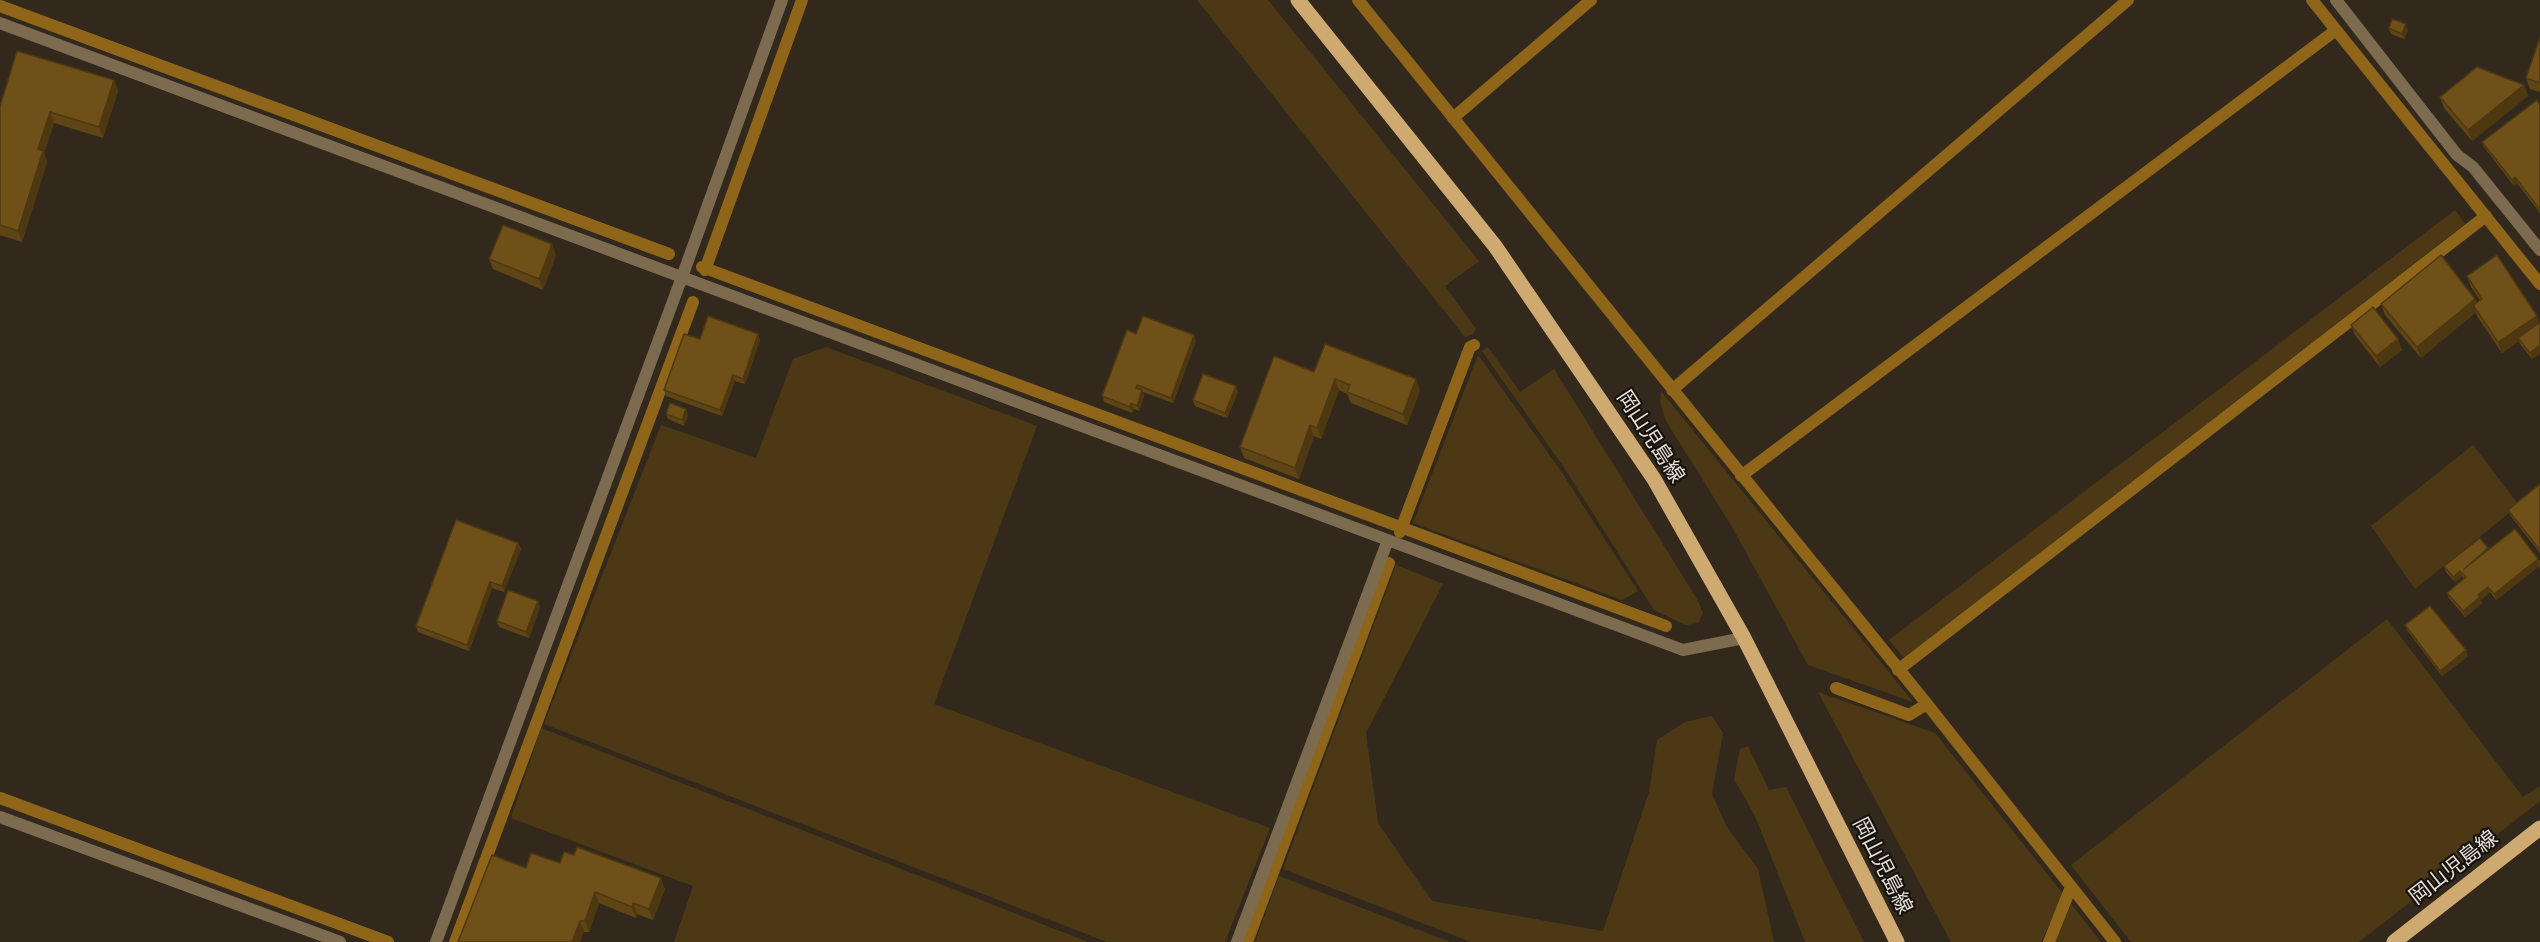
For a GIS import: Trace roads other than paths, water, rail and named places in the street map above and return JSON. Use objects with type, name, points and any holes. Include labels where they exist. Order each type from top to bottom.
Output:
[{"type":"main road","name":"岡山児島線","points":[[1298,0],[1502,255],[1654,479],[1744,638],[1897,942]]},
{"type":"main road","name":"岡山児島線","points":[[2394,942],[2540,828]]},
{"type":"street","points":[[436,942],[682,278],[782,0]]},
{"type":"street","points":[[2336,0],[2457,155],[2473,167],[2540,250]]},
{"type":"street","points":[[0,23],[1683,650],[1744,638]]},
{"type":"street","points":[[1237,942],[1389,540]]},
{"type":"street","points":[[0,817],[340,942]]},
{"type":"waterway","points":[[705,270],[802,0]]},
{"type":"waterway","points":[[1358,0],[1927,704],[2115,942]]},
{"type":"waterway","points":[[1453,118],[1591,0]]},
{"type":"waterway","points":[[1672,390],[2128,0]]},
{"type":"waterway","points":[[2312,0],[2540,284]]},
{"type":"waterway","points":[[0,6],[669,254]]},
{"type":"waterway","points":[[1741,476],[2336,30]]},
{"type":"waterway","points":[[1898,670],[2486,216]]},
{"type":"waterway","points":[[702,267],[1666,626]]},
{"type":"waterway","points":[[455,942],[693,302]]},
{"type":"waterway","points":[[1400,532],[1470,347],[1474,345]]},
{"type":"waterway","points":[[1247,942],[1389,563]]},
{"type":"waterway","points":[[1836,688],[1909,715],[1927,704]]},
{"type":"waterway","points":[[0,798],[388,942]]},
{"type":"waterway","points":[[2049,942],[2071,887]]}]
